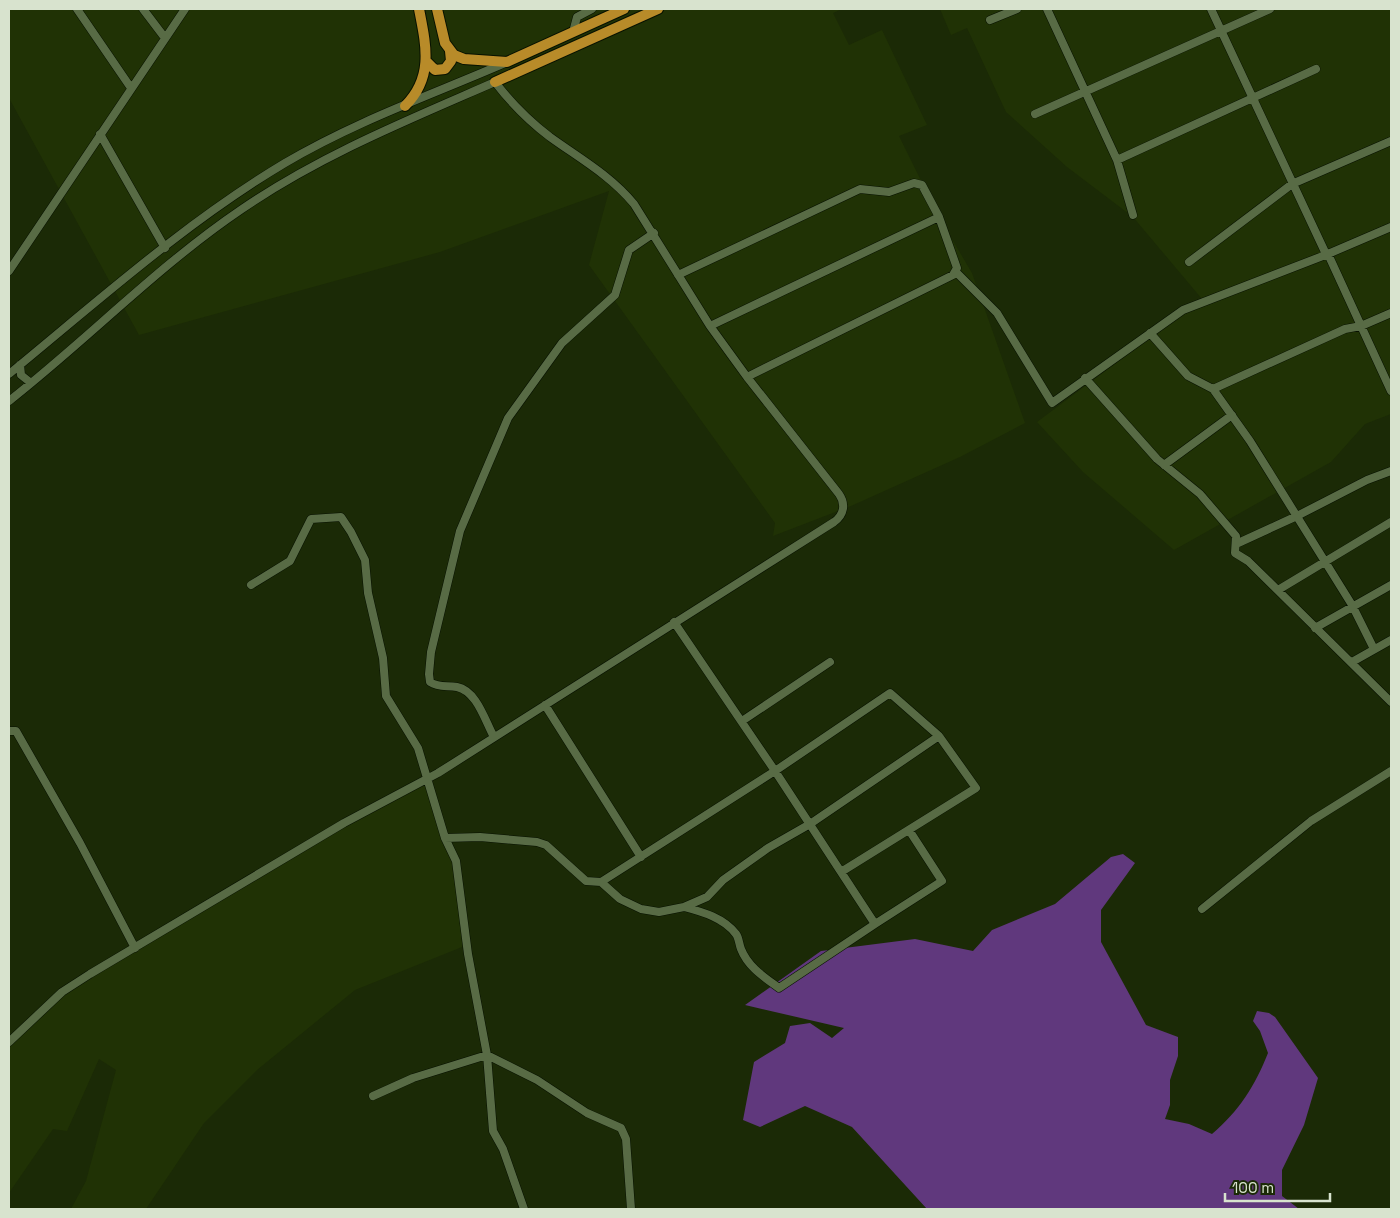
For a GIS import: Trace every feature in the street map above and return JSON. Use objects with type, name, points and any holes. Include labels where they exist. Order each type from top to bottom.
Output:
[{"type":"main road","points":[[405,106],[420,86],[427,62],[419,9]]},
{"type":"main road","points":[[427,62],[436,70],[445,69],[451,61],[450,52],[443,38],[437,9]]},
{"type":"main road","points":[[450,52],[464,59],[507,62],[624,9]]},
{"type":"main road","points":[[495,82],[658,9]]},
{"type":"street","points":[[77,9],[131,88]]},
{"type":"street","points":[[143,9],[165,38]]},
{"type":"street","points":[[9,271],[185,9]]},
{"type":"street","points":[[573,32],[578,17],[592,9]]},
{"type":"street","points":[[990,20],[1017,9]]},
{"type":"street","points":[[1047,9],[1116,160],[1133,215]]},
{"type":"street","points":[[1211,9],[1391,391]]},
{"type":"street","points":[[1035,114],[1270,9]]},
{"type":"street","points":[[9,374],[165,248],[231,198],[286,162],[344,131],[507,62]]},
{"type":"street","points":[[1116,160],[1316,69]]},
{"type":"street","points":[[9,398],[32,383],[213,230],[270,190],[360,141],[495,82],[514,106],[537,127],[618,186],[641,213],[710,326],[747,377],[839,494],[843,502],[843,511],[834,522],[427,780],[344,823],[62,992],[9,1042]]},
{"type":"street","points":[[100,134],[165,248]]},
{"type":"street","points":[[1189,262],[1292,184],[1391,141]]},
{"type":"street","points":[[678,275],[864,188],[888,192],[909,184],[918,183],[922,186],[939,217],[956,272],[997,313],[1052,403],[1183,310],[1328,254],[1391,227]]},
{"type":"street","points":[[710,326],[939,217]]},
{"type":"street","points":[[494,737],[470,695],[457,687],[436,686],[430,682],[431,652],[460,531],[513,408],[539,377],[562,344],[615,295],[629,250],[654,233]]},
{"type":"street","points":[[747,377],[950,278],[956,272]]},
{"type":"street","points":[[1213,388],[1345,329],[1361,326],[1391,313]]},
{"type":"street","points":[[1150,333],[1188,376],[1213,388],[1325,560],[1352,605],[1374,649]]},
{"type":"street","points":[[20,365],[21,375],[32,383]]},
{"type":"street","points":[[1085,378],[1164,465],[1200,494],[1236,536],[1235,553],[1248,561],[1390,699]]},
{"type":"street","points":[[1164,465],[1232,415]]},
{"type":"street","points":[[1236,544],[1297,516],[1367,480],[1391,471]]},
{"type":"street","points":[[251,586],[290,561],[312,519],[341,517],[352,532],[365,560],[368,593],[382,658],[386,696],[418,748],[445,838],[456,861],[468,954],[487,1054],[493,1130],[503,1149],[524,1209]]},
{"type":"street","points":[[1278,590],[1391,522]]},
{"type":"street","points":[[1315,628],[1352,605],[1391,585]]},
{"type":"street","points":[[674,622],[742,721],[875,924]]},
{"type":"street","points":[[1352,662],[1391,640]]},
{"type":"street","points":[[742,721],[830,662]]},
{"type":"street","points":[[445,838],[464,836],[537,842],[546,845],[586,881],[601,882],[775,771],[890,693],[939,736],[976,788],[841,872]]},
{"type":"street","points":[[545,705],[641,856]]},
{"type":"street","points":[[9,731],[16,731],[35,763],[135,948]]},
{"type":"street","points":[[601,882],[620,899],[641,909],[659,912],[684,907],[706,897],[723,880],[753,859],[810,824],[939,736]]},
{"type":"street","points":[[1202,908],[1311,821],[1391,771]]},
{"type":"street","points":[[684,907],[707,914],[728,926],[738,936],[741,949],[750,964],[779,988],[942,881],[909,830]]},
{"type":"street","points":[[372,1096],[413,1078],[487,1054],[536,1080],[587,1113],[621,1128],[626,1138],[631,1209]]},
{"type":"shaded area","points":[[9,9],[842,9],[833,13],[849,45],[882,30],[927,125],[899,136],[939,217],[972,273],[1025,423],[960,457],[851,506],[773,536],[775,523],[589,265],[609,191],[440,252],[139,335],[9,98]]},
{"type":"shaded area","points":[[940,9],[1391,9],[1391,414],[1365,424],[1331,462],[1174,550],[1083,472],[1037,422],[1202,299],[1133,217],[1067,167],[1006,112],[967,28],[951,35]]},
{"type":"shaded area","points":[[427,779],[456,861],[467,945],[355,990],[257,1070],[204,1123],[146,1209],[71,1209],[86,1181],[116,1070],[99,1059],[67,1131],[53,1129],[9,1193],[9,1042],[62,992],[233,889]]},
{"type":"shaded area","points":[[1123,854],[1135,863],[1101,910],[1101,942],[1146,1025],[1178,1037],[1178,1056],[1170,1080],[1170,1105],[1165,1119],[1189,1124],[1212,1134],[1222,1125],[1252,1087],[1268,1053],[1260,1031],[1253,1021],[1257,1011],[1269,1013],[1275,1017],[1318,1078],[1304,1125],[1282,1170],[1282,1196],[1299,1209],[927,1209],[852,1127],[805,1106],[760,1127],[743,1120],[754,1062],[785,1043],[790,1026],[810,1023],[832,1038],[844,1028],[745,1005],[821,951],[915,939],[973,951],[992,930],[1055,904],[1111,857]]}]
